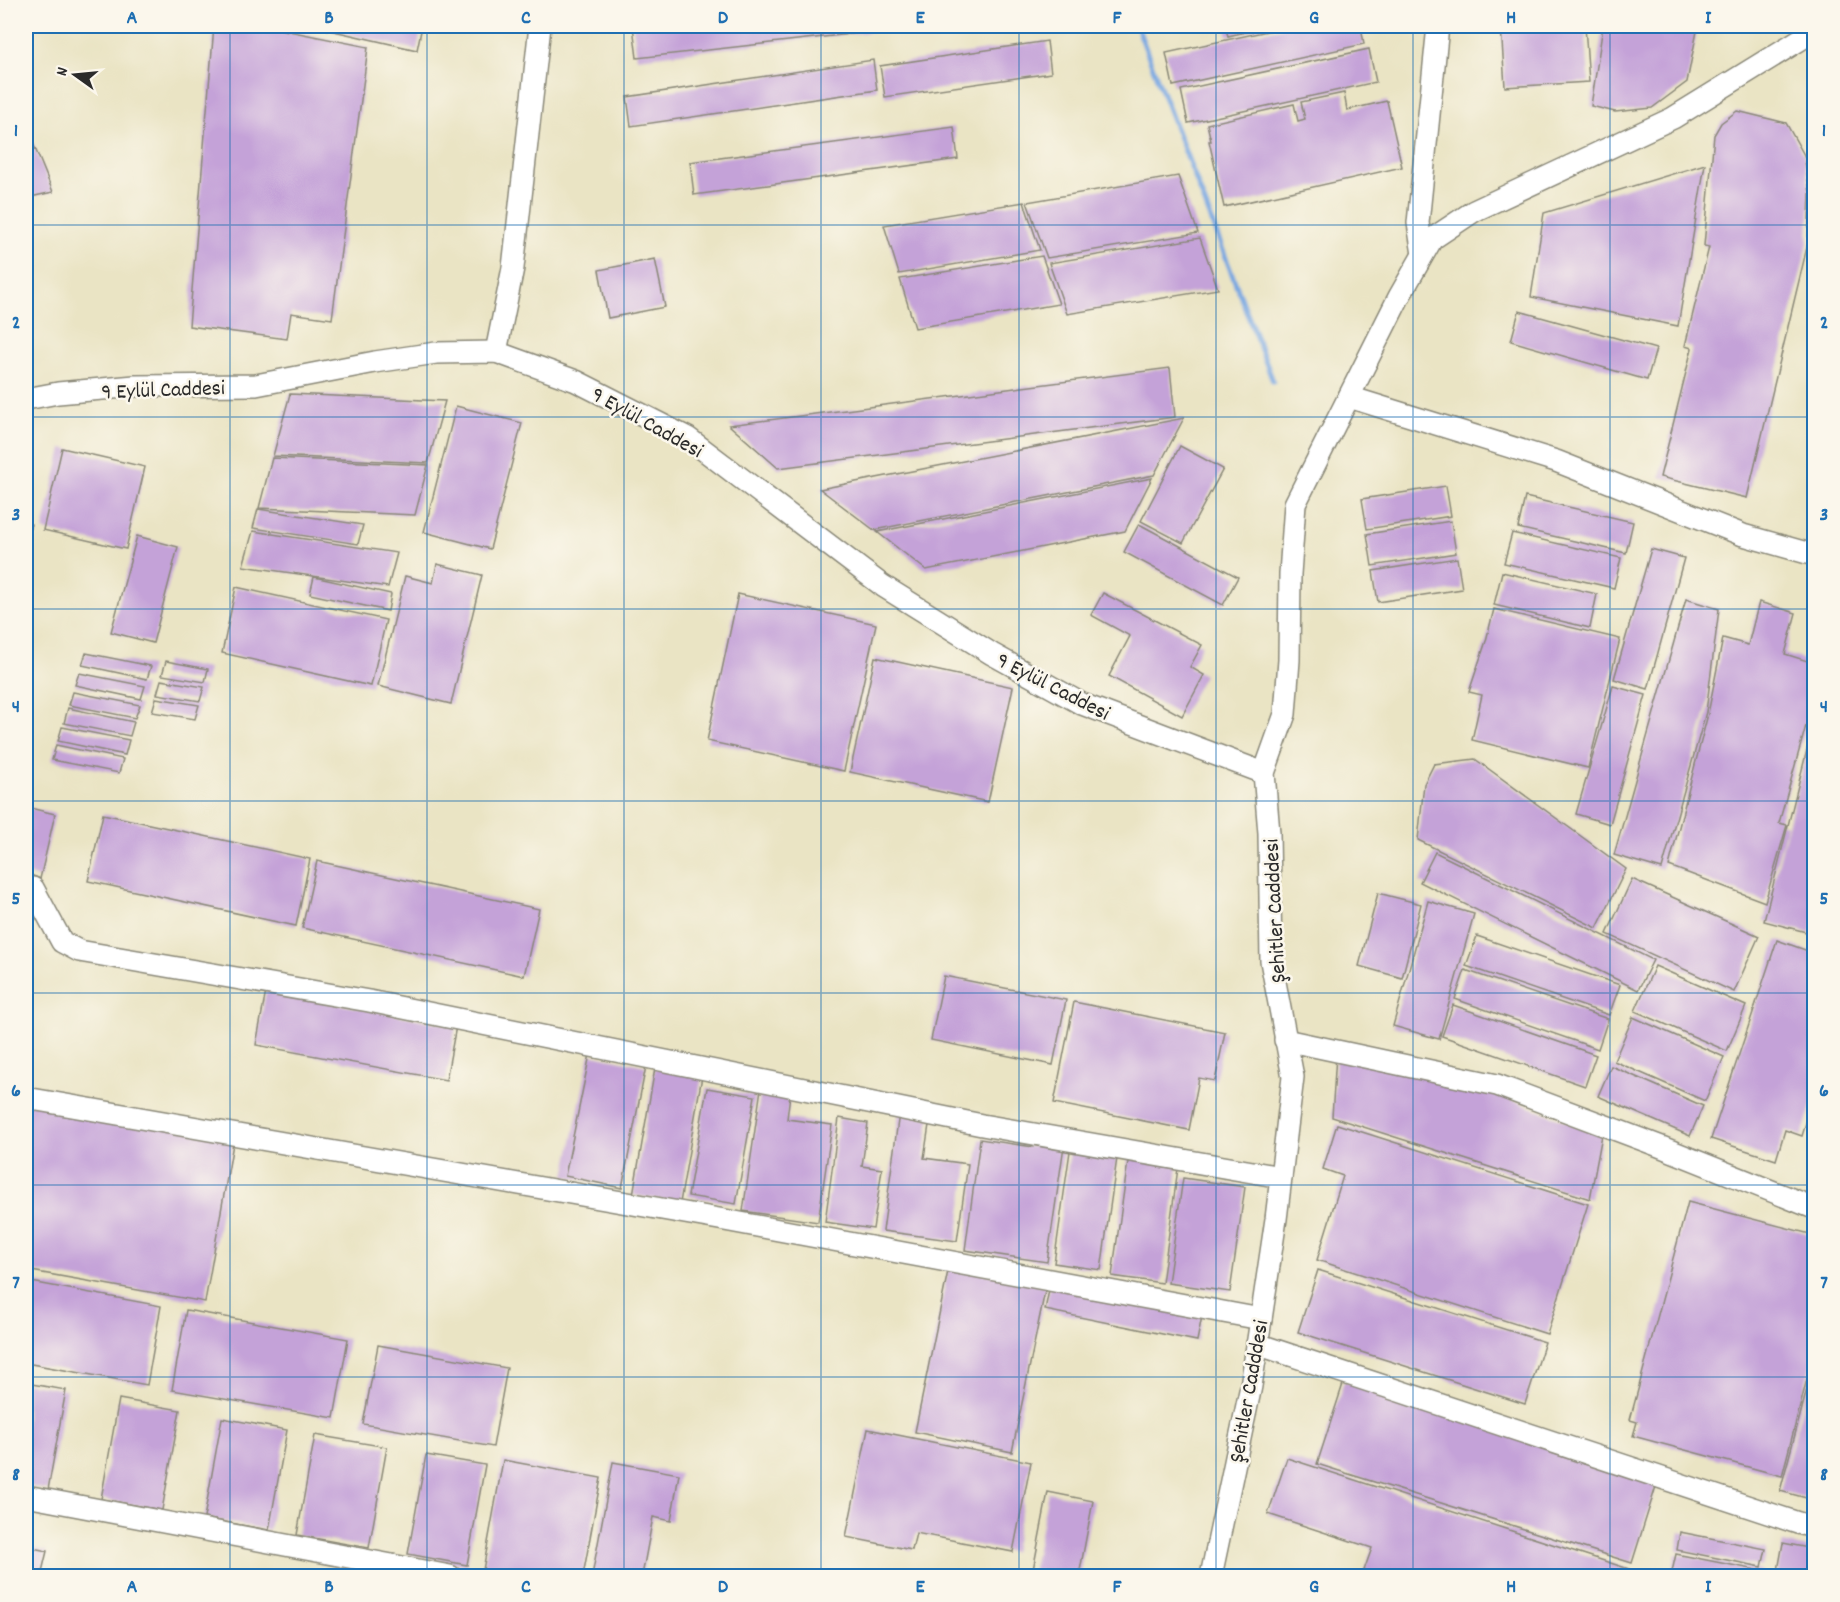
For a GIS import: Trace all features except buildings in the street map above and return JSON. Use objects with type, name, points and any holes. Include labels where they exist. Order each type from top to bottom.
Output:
[{"type":"street","points":[[495,352],[513,268],[540,26]]},
{"type":"street","points":[[1423,254],[1418,223],[1438,26]]},
{"type":"street","name":"Şehitler Cadddesi","points":[[1211,1576],[1251,1386],[1293,1077],[1271,961],[1269,833],[1264,773],[1285,714],[1295,504],[1399,297],[1432,239],[1474,211],[1673,118],[1815,31]]},
{"type":"street","name":"9 Eylül Caddesi","points":[[26,399],[58,393],[135,386],[256,385],[375,362],[436,353],[495,352],[576,381],[688,438],[883,586],[992,654],[1082,704],[1264,773]]},
{"type":"street","points":[[1349,397],[1556,461],[1743,534],[1815,555]]},
{"type":"street","points":[[33,888],[62,942],[79,951],[369,1001],[982,1125],[1281,1177]]},
{"type":"street","points":[[1285,1040],[1497,1085],[1815,1208]]},
{"type":"street","points":[[26,1098],[719,1219],[1261,1319]]},
{"type":"street","points":[[1257,1344],[1815,1527]]},
{"type":"street","points":[[26,1496],[450,1576]]},
{"type":"waterway","points":[[1137,26],[1273,381]]}]
